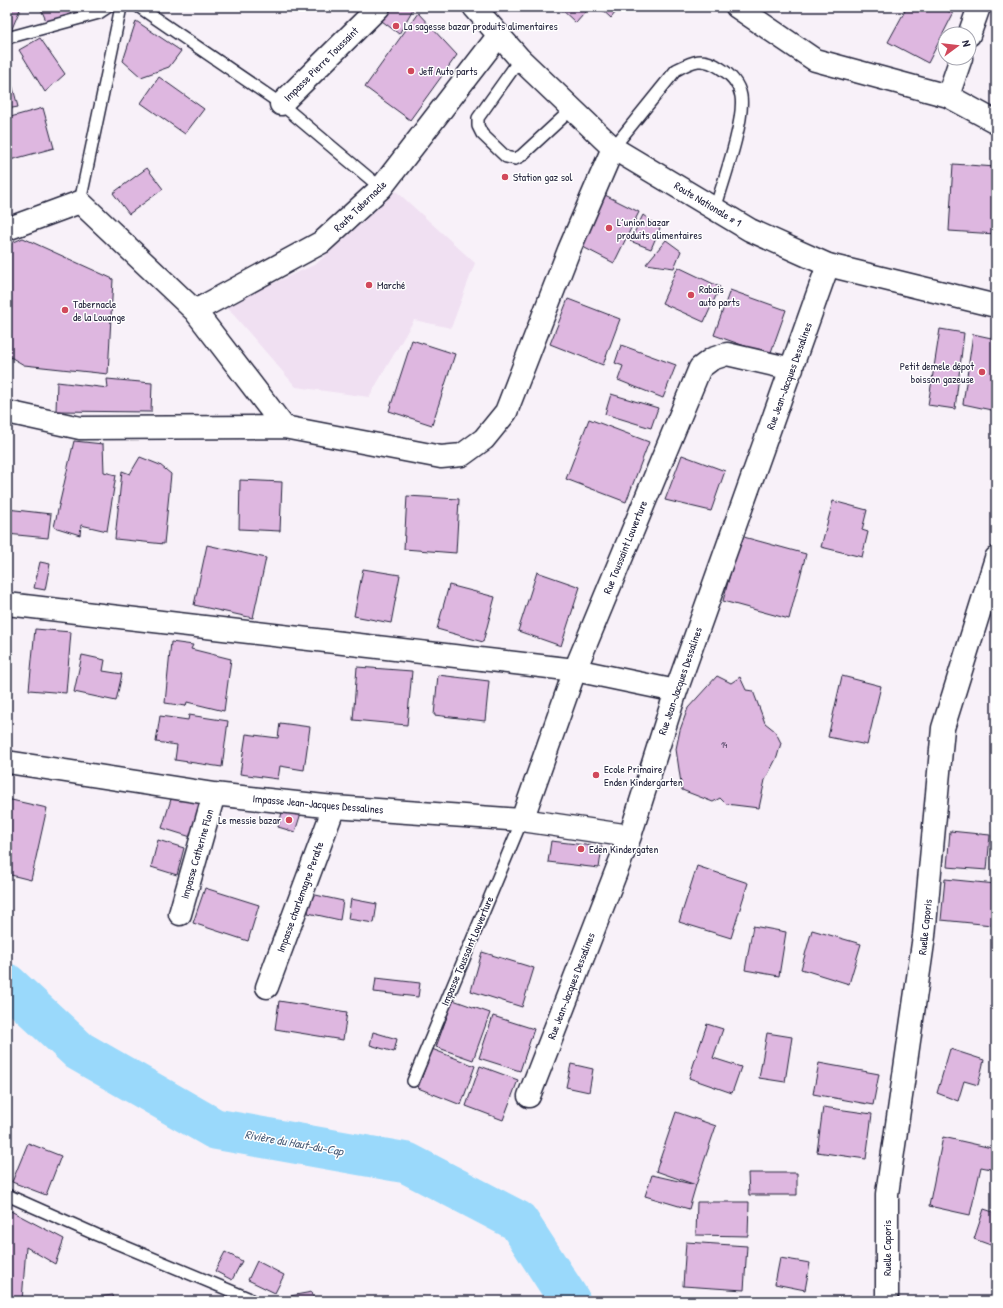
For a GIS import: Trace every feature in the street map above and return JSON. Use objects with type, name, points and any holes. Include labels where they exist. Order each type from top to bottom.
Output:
[{"type":"street","name":"Impasse Pierre Toussaint","points":[[281,104],[379,7]]},
{"type":"street","name":"Route Nationale # 1","points":[[474,7],[520,59],[614,148],[750,230],[828,265],[996,306]]},
{"type":"street","points":[[737,7],[815,60],[948,96],[996,122]]},
{"type":"street","points":[[972,26],[978,7]]},
{"type":"street","name":"Route Tabernacle","points":[[195,311],[322,242],[381,188],[499,35]]},
{"type":"street","points":[[948,96],[958,66]]},
{"type":"street","points":[[7,412],[80,428],[284,427],[441,457],[462,455],[484,438],[506,412],[569,250],[614,148]]},
{"type":"street","points":[[7,229],[80,202],[195,311],[284,427]]},
{"type":"street","name":"Rue Jean-Jacques Dessalines","points":[[529,1096],[630,836],[676,691],[828,265]]},
{"type":"street","name":"Rue Toussaint Louverture","points":[[522,820],[576,670],[700,368],[712,359],[727,354],[792,369]]},
{"type":"street","name":"Ruelle Caporis","points":[[888,1301],[887,1194],[924,936],[943,728],[996,558]]},
{"type":"street","points":[[7,604],[576,670],[676,691]]},
{"type":"street","name":"Impasse Jean-Jacques Dessalines","points":[[7,762],[214,794],[334,806],[522,820],[630,836]]},
{"type":"street","name":"Impasse Catherine Flon","points":[[180,914],[214,794]]},
{"type":"street","name":"Impasse charlemagne Peralte","points":[[267,987],[334,806]]},
{"type":"lane","points":[[7,38],[99,13],[108,7]]},
{"type":"lane","points":[[80,202],[121,7]]},
{"type":"lane","points":[[139,7],[281,104],[381,188]]},
{"type":"lane","points":[[520,59],[478,118],[478,126],[482,134],[506,157],[515,159],[522,156],[573,108]]},
{"type":"lane","points":[[614,148],[676,70],[687,64],[700,60],[709,61],[725,71],[734,80],[741,95],[742,112],[716,209]]},
{"type":"lane","name":"Impasse Toussaint Louverture","points":[[413,1082],[522,820]]},
{"type":"lane","points":[[7,1195],[252,1301]]},
{"type":"shaded area","name":"Marché","points":[[396,191],[475,263],[451,328],[414,320],[369,397],[296,387],[225,305],[316,264]]},
{"type":"building","points":[[7,7],[21,7],[11,31],[7,29]]},
{"type":"building","points":[[40,7],[69,7],[72,14],[48,25]]},
{"type":"building","name":"La sagesse bazar produits alimentaires","points":[[386,7],[412,7],[413,9],[399,34],[378,18]]},
{"type":"building","points":[[559,7],[590,7],[576,23]]},
{"type":"building","points":[[599,7],[620,7],[611,18]]},
{"type":"building","points":[[907,7],[941,7],[953,14],[947,26],[937,26],[937,45],[928,63],[888,42]]},
{"type":"building","name":"Jeff Auto parts","points":[[418,13],[457,55],[410,120],[365,87]]},
{"type":"building","points":[[136,21],[181,51],[169,67],[141,77],[123,61]]},
{"type":"building","points":[[40,38],[65,74],[45,92],[19,50]]},
{"type":"building","points":[[7,65],[18,107],[7,109]]},
{"type":"building","points":[[159,77],[204,109],[185,134],[141,103]]},
{"type":"building","points":[[43,108],[54,148],[10,160],[7,148],[7,118]]},
{"type":"building","points":[[953,164],[996,167],[996,234],[949,231]]},
{"type":"building","points":[[147,168],[163,189],[129,214],[113,193]]},
{"type":"building","name":"L´union bazar produits alimentaires","points":[[603,194],[639,212],[614,263],[579,245]]},
{"type":"building","points":[[643,215],[660,228],[651,249],[630,241]]},
{"type":"building","points":[[23,238],[113,279],[108,374],[24,365],[7,355],[7,245]]},
{"type":"building","points":[[666,240],[681,251],[674,268],[646,264]]},
{"type":"building","name":"Rabais auto parts","points":[[678,267],[720,287],[704,322],[662,303]]},
{"type":"building","points":[[730,290],[786,310],[770,355],[714,335]]},
{"type":"building","points":[[568,299],[620,319],[603,365],[550,344]]},
{"type":"building","points":[[940,329],[964,333],[955,409],[928,405]]},
{"type":"building","name":"Petit demele dépot boisson gazeuse","points":[[973,334],[996,339],[996,411],[963,404]]},
{"type":"building","points":[[412,340],[455,354],[432,425],[389,411]]},
{"type":"building","points":[[621,345],[676,365],[663,398],[618,380],[623,366],[615,363]]},
{"type":"building","points":[[107,379],[152,383],[151,412],[56,411],[57,382],[108,388]]},
{"type":"building","points":[[611,394],[658,408],[651,428],[605,414]]},
{"type":"building","points":[[589,419],[649,442],[626,502],[566,479]]},
{"type":"building","points":[[74,441],[103,444],[104,472],[116,475],[107,531],[81,525],[80,535],[54,527]]},
{"type":"building","points":[[682,455],[725,471],[711,511],[665,500]]},
{"type":"building","points":[[140,457],[160,465],[171,474],[164,544],[115,539],[122,471],[130,474]]},
{"type":"building","points":[[240,480],[282,482],[280,531],[239,529]]},
{"type":"building","points":[[407,496],[459,499],[456,553],[404,549]]},
{"type":"building","points":[[833,501],[867,510],[862,530],[868,532],[862,557],[821,547]]},
{"type":"building","points":[[7,509],[51,514],[48,538],[7,534]]},
{"type":"building","points":[[740,536],[806,554],[789,619],[723,601]]},
{"type":"building","points":[[207,545],[266,558],[253,618],[194,605]]},
{"type":"building","points":[[40,562],[50,564],[45,590],[34,588]]},
{"type":"building","points":[[363,569],[400,575],[391,623],[354,616]]},
{"type":"building","points":[[537,572],[580,587],[561,646],[518,631]]},
{"type":"building","points":[[449,585],[495,597],[483,642],[437,629]]},
{"type":"building","points":[[35,629],[71,632],[66,693],[29,690]]},
{"type":"building","points":[[171,642],[193,645],[191,649],[231,659],[224,711],[187,702],[186,706],[165,703]]},
{"type":"building","points":[[82,655],[105,660],[103,671],[122,674],[116,701],[74,692]]},
{"type":"building","points":[[357,667],[412,671],[407,725],[353,720]]},
{"type":"building","points":[[438,675],[489,681],[485,721],[434,715]]},
{"type":"building","points":[[717,676],[731,683],[740,677],[746,690],[753,691],[765,723],[775,731],[781,743],[777,757],[765,780],[759,808],[726,804],[720,798],[713,802],[682,790],[676,749],[680,730],[688,708]]},
{"type":"building","points":[[842,676],[881,686],[867,745],[828,737]]},
{"type":"building","points":[[189,715],[228,721],[222,767],[175,760],[177,745],[156,742],[160,716],[188,720]]},
{"type":"building","points":[[280,723],[310,727],[304,770],[280,766],[278,779],[240,774],[246,734],[278,738]]},
{"type":"building","points":[[173,793],[202,802],[191,837],[162,828]]},
{"type":"building","points":[[7,799],[47,808],[31,880],[7,874]]},
{"type":"building","points":[[283,809],[301,813],[295,832],[278,827]]},
{"type":"building","points":[[950,831],[990,835],[987,870],[947,867]]},
{"type":"building","points":[[158,840],[184,848],[177,875],[151,867]]},
{"type":"building","points":[[551,841],[602,847],[599,868],[548,862]]},
{"type":"building","points":[[697,866],[748,883],[731,938],[679,922]]},
{"type":"building","points":[[945,879],[996,884],[992,925],[941,920]]},
{"type":"building","points":[[205,888],[259,905],[248,941],[193,923]]},
{"type":"building","points":[[311,894],[343,901],[340,920],[308,913]]},
{"type":"building","points":[[351,899],[377,904],[374,923],[348,919]]},
{"type":"building","points":[[753,926],[786,932],[779,976],[745,970]]},
{"type":"building","points":[[812,930],[861,944],[849,984],[801,969]]},
{"type":"building","points":[[482,952],[534,968],[522,1007],[471,991]]},
{"type":"building","points":[[376,978],[420,983],[418,997],[374,992]]},
{"type":"building","points":[[453,1000],[490,1013],[473,1060],[436,1047]]},
{"type":"building","points":[[279,1001],[347,1012],[343,1040],[275,1029]]},
{"type":"building","points":[[493,1016],[534,1029],[520,1071],[479,1058]]},
{"type":"building","points":[[707,1024],[723,1029],[713,1058],[741,1067],[732,1093],[689,1078]]},
{"type":"building","points":[[373,1032],[397,1039],[394,1052],[370,1045]]},
{"type":"building","points":[[767,1033],[792,1037],[785,1082],[759,1078]]},
{"type":"building","points":[[432,1049],[475,1066],[461,1105],[418,1088]]},
{"type":"building","points":[[950,1049],[984,1060],[978,1085],[964,1081],[958,1101],[937,1093]]},
{"type":"building","points":[[819,1063],[879,1074],[873,1105],[813,1094]]},
{"type":"building","points":[[571,1064],[593,1069],[589,1092],[566,1087]]},
{"type":"building","points":[[480,1066],[518,1080],[503,1120],[466,1106]]},
{"type":"building","points":[[823,1107],[872,1114],[866,1159],[817,1152]]},
{"type":"building","points":[[676,1112],[716,1126],[696,1185],[656,1171]]},
{"type":"building","points":[[943,1137],[996,1149],[996,1170],[981,1167],[970,1215],[929,1206]]},
{"type":"building","points":[[28,1143],[61,1156],[46,1195],[12,1182]]},
{"type":"building","points":[[748,1173],[797,1173],[797,1195],[749,1195]]},
{"type":"building","points":[[652,1175],[696,1185],[689,1209],[645,1196]]},
{"type":"building","points":[[697,1202],[749,1202],[748,1236],[696,1235]]},
{"type":"building","points":[[7,1209],[64,1239],[55,1264],[26,1247],[22,1301],[7,1301]]},
{"type":"building","points":[[984,1209],[996,1213],[996,1247],[974,1239]]},
{"type":"building","points":[[686,1242],[747,1246],[744,1290],[683,1286]]},
{"type":"building","points":[[225,1252],[242,1261],[232,1280],[215,1271]]},
{"type":"building","points":[[780,1258],[810,1263],[805,1290],[775,1284]]},
{"type":"building","points":[[257,1261],[284,1275],[275,1293],[248,1280]]},
{"type":"building","points":[[312,1292],[314,1301],[291,1301],[290,1296]]},
{"type":"building","points":[[113,1295],[114,1301],[80,1301],[80,1299]]},
{"type":"building","points":[[859,1296],[859,1301],[812,1301],[812,1299]]},
{"type":"waterway","name":"Rivière du Haut-du-Cap","points":[[7,984],[79,1051],[215,1129],[407,1163],[518,1221],[570,1301]]},
{"type":"place","name":"La sagesse bazar produits alimentaires","points":[[396,26]]},
{"type":"place","name":"Jeff Auto parts","points":[[411,71]]},
{"type":"place","name":"Station gaz sol","points":[[505,177]]},
{"type":"place","name":"L´union bazar produits alimentaires","points":[[609,228]]},
{"type":"place","name":"Marché","points":[[369,285]]},
{"type":"place","name":"Rabais auto parts","points":[[691,295]]},
{"type":"place","name":"Tabernacle de la Louange","points":[[65,310]]},
{"type":"place","name":"Petit demele dépot boisson gazeuse","points":[[982,372]]},
{"type":"place","name":"Ecole Primaire Enden Kindergarten","points":[[596,775]]},
{"type":"place","name":"Le messie bazar","points":[[289,820]]},
{"type":"place","name":"Eden Kindergaten","points":[[581,849]]}]
